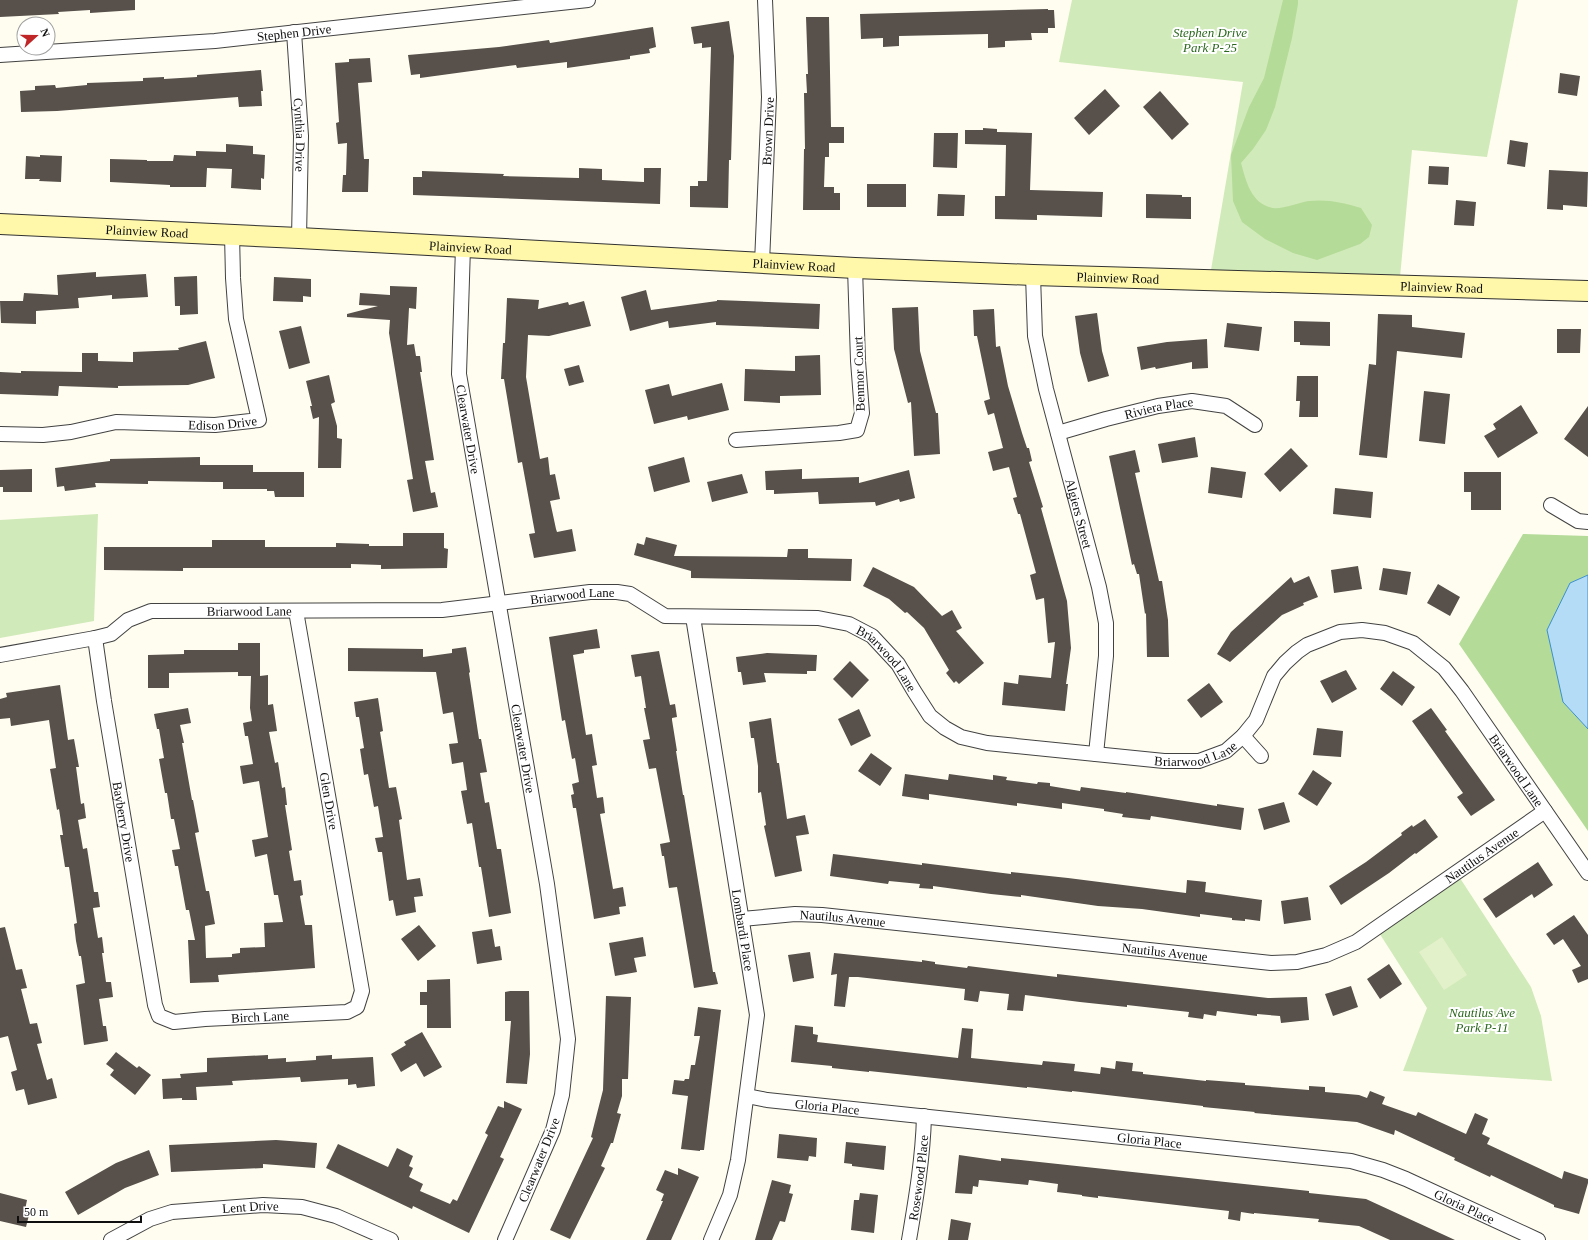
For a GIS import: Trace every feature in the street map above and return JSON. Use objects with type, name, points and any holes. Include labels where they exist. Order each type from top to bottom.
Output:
[{"type":"main road","name":"Plainview Road","points":[[0,224],[232,234],[855,268],[1588,291]]},
{"type":"street","name":"Stephen Drive","points":[[0,55],[214,41],[588,0]]},
{"type":"street","name":"Brown Drive","points":[[762,263],[769,97],[765,0]]},
{"type":"street","name":"Cynthia Drive","points":[[294,32],[301,136],[300,238]]},
{"type":"street","name":"Edison Drive","points":[[0,434],[44,435],[71,432],[116,422],[215,425],[259,420],[236,318],[232,234]]},
{"type":"street","name":"Clearwater Drive","points":[[463,247],[459,374],[547,884],[568,1038],[562,1095],[553,1130],[505,1240]]},
{"type":"street","name":"Benmor Court","points":[[736,440],[839,433],[857,430],[862,413],[858,361],[855,268]]},
{"type":"street","name":"Algiers Street","points":[[1033,274],[1035,336],[1046,389],[1099,587],[1106,623],[1106,656],[1096,754]]},
{"type":"street","name":"Riviera Place","points":[[1058,434],[1106,419],[1158,406],[1192,401],[1226,406],[1255,425]]},
{"type":"street","points":[[1551,505],[1578,521],[1588,522]]},
{"type":"street","name":"Briarwood Lane","points":[[0,655],[111,634],[128,620],[151,611],[442,610],[590,592],[617,592],[630,594],[665,616],[818,618],[849,624],[872,636],[898,664],[930,716],[945,728],[961,737],[987,743],[1164,761],[1200,761],[1226,751],[1243,736],[1256,720],[1274,676],[1285,663],[1307,645],[1340,632],[1362,630],[1385,633],[1413,643],[1444,668],[1462,691],[1588,874]]},
{"type":"street","name":"Glen Drive","points":[[296,611],[362,991]]},
{"type":"street","name":"Lombardi Place","points":[[693,617],[757,1015],[738,1160],[730,1195],[711,1240]]},
{"type":"street","name":"Bayberry Drive","points":[[95,638],[104,701],[155,1005]]},
{"type":"street","points":[[1243,736],[1261,756]]},
{"type":"street","name":"Nautilus Avenue","points":[[742,919],[795,914],[822,915],[1271,963],[1297,962],[1326,955],[1356,942],[1545,811]]},
{"type":"street","name":"Birch Lane","points":[[155,1005],[159,1016],[174,1022],[205,1019],[347,1012],[357,1007],[362,991]]},
{"type":"street","name":"Gloria Place","points":[[747,1096],[767,1100],[1351,1161],[1383,1170],[1406,1179],[1538,1240]]},
{"type":"street","name":"Rosewood Place","points":[[909,1240],[920,1161],[924,1116]]},
{"type":"street","name":"Lent Drive","points":[[111,1240],[150,1219],[172,1212],[263,1205],[302,1207],[336,1216],[391,1240]]},
{"type":"green space","name":"Stephen Drive Park P-25","points":[[1072,0],[1518,0],[1487,157],[1412,150],[1400,277],[1211,270],[1243,82],[1059,62]]},
{"type":"green space","points":[[1283,0],[1298,0],[1298,4],[1292,38],[1275,107],[1266,130],[1241,163],[1251,191],[1259,202],[1266,206],[1276,208],[1309,201],[1329,201],[1361,208],[1372,225],[1369,237],[1360,244],[1317,260],[1293,253],[1265,239],[1242,222],[1233,201],[1231,155],[1249,107],[1264,78]]},
{"type":"green space","points":[[98,514],[94,621],[0,638],[0,520]]},
{"type":"green space","points":[[1523,534],[1588,536],[1588,575],[1570,583],[1563,702],[1588,729],[1588,831],[1459,644]]},
{"type":"green space","name":"Nautilus Ave Park P-11","points":[[1456,872],[1531,987],[1541,1016],[1552,1081],[1403,1071],[1427,1008],[1376,928]]},
{"type":"green space","points":[[1442,937],[1467,975],[1444,990],[1419,952]]},
{"type":"water","points":[[1588,575],[1588,729],[1563,702],[1547,630],[1570,583]]},
{"type":"building","points":[[0,0],[135,0],[135,10],[90,13],[90,10],[58,12],[59,14],[0,17]]},
{"type":"building","points":[[1054,10],[1055,28],[1048,28],[1048,33],[1031,33],[1032,40],[1005,41],[1005,47],[988,48],[988,34],[899,36],[899,46],[883,47],[883,38],[861,39],[860,14]]},
{"type":"building","points":[[806,17],[829,17],[831,127],[844,127],[844,143],[829,143],[829,157],[825,157],[824,187],[834,187],[834,193],[840,193],[840,210],[803,210],[805,149],[804,93],[807,93],[806,74],[808,74]]},
{"type":"building","points":[[729,21],[734,56],[728,208],[690,207],[690,186],[698,186],[698,181],[707,181],[711,47],[702,48],[702,43],[694,44],[691,27]]},
{"type":"building","points":[[653,27],[656,47],[649,49],[650,53],[630,56],[630,59],[567,68],[567,62],[517,68],[516,65],[420,78],[420,74],[411,75],[408,55],[499,47],[549,40],[550,43]]},
{"type":"building","points":[[370,58],[372,82],[358,83],[364,159],[369,159],[368,192],[342,192],[343,175],[346,175],[347,143],[338,144],[336,123],[339,122],[335,63],[349,62],[349,59]]},
{"type":"building","points":[[261,70],[263,91],[261,91],[262,106],[239,107],[238,97],[57,111],[21,112],[20,91],[35,90],[35,86],[55,85],[56,88],[87,85],[87,83],[143,81],[143,78],[164,77],[164,79],[197,77],[197,75]]},
{"type":"building","points":[[1560,73],[1580,76],[1577,96],[1558,93]]},
{"type":"building","points":[[1105,89],[1120,106],[1089,135],[1074,118]]},
{"type":"building","points":[[1160,91],[1189,124],[1172,140],[1143,107]]},
{"type":"building","points":[[983,128],[997,129],[997,132],[1032,133],[1030,190],[1103,192],[1102,217],[1037,215],[1037,220],[995,219],[995,196],[1005,196],[1006,145],[965,144],[965,130],[983,130]]},
{"type":"building","points":[[934,133],[958,133],[957,168],[933,167]]},
{"type":"building","points":[[1510,140],[1528,143],[1525,167],[1507,164]]},
{"type":"building","points":[[226,144],[253,146],[253,154],[265,155],[264,179],[261,178],[261,190],[231,188],[232,169],[207,168],[206,187],[170,187],[170,185],[110,182],[110,159],[173,161],[174,155],[196,156],[196,151],[226,152]]},
{"type":"building","points":[[40,155],[62,156],[61,182],[39,181],[40,179],[25,179],[26,156],[40,157]]},
{"type":"building","points":[[1429,166],[1449,167],[1448,185],[1428,184]]},
{"type":"building","points":[[579,168],[602,169],[602,180],[644,182],[644,168],[661,168],[660,204],[413,195],[413,177],[422,177],[422,171],[504,174],[503,176],[579,178]]},
{"type":"building","points":[[1549,170],[1588,172],[1587,207],[1563,205],[1563,210],[1547,209]]},
{"type":"building","points":[[867,184],[906,184],[906,207],[867,207]]},
{"type":"building","points":[[938,194],[965,195],[964,216],[937,216]]},
{"type":"building","points":[[1146,194],[1182,195],[1182,197],[1191,197],[1191,219],[1146,218]]},
{"type":"building","points":[[1456,200],[1476,202],[1474,226],[1454,225]]},
{"type":"building","points":[[96,272],[96,277],[146,274],[148,297],[112,299],[112,295],[78,298],[79,308],[36,311],[36,324],[1,323],[0,301],[23,301],[24,293],[58,295],[57,275]]},
{"type":"building","points":[[197,276],[198,314],[180,315],[180,306],[175,306],[174,277]]},
{"type":"building","points":[[274,277],[311,279],[311,297],[303,296],[303,302],[273,301]]},
{"type":"building","points":[[390,286],[417,287],[416,309],[409,308],[407,345],[414,344],[416,356],[420,356],[422,372],[420,372],[434,460],[425,461],[431,493],[435,492],[438,507],[413,512],[407,480],[413,479],[389,333],[390,320],[347,317],[347,314],[378,306],[359,305],[360,293],[390,295]]},
{"type":"building","points":[[646,290],[651,310],[717,300],[820,304],[819,329],[716,325],[716,322],[669,328],[668,321],[630,331],[621,297]]},
{"type":"building","points":[[507,298],[539,300],[538,309],[568,302],[569,305],[584,301],[591,326],[549,336],[528,335],[526,377],[540,459],[548,457],[550,475],[555,474],[560,499],[550,501],[557,532],[572,529],[576,551],[534,558],[529,534],[535,533],[522,462],[518,463],[504,379],[501,379],[503,343],[505,343]]},
{"type":"building","points":[[918,307],[920,351],[936,413],[938,413],[940,454],[914,456],[911,402],[908,403],[894,349],[892,308]]},
{"type":"building","points":[[994,309],[996,347],[1000,346],[1008,386],[1027,448],[1029,448],[1032,461],[1029,462],[1043,507],[1041,508],[1067,601],[1071,648],[1066,684],[1068,684],[1065,711],[1002,705],[1004,682],[1018,684],[1019,675],[1051,678],[1055,642],[1048,643],[1044,598],[1036,600],[1030,575],[1036,573],[1020,514],[1018,514],[1013,498],[1017,497],[1009,467],[993,471],[988,452],[1003,448],[994,413],[988,415],[984,401],[990,399],[977,336],[974,336],[973,310]]},
{"type":"building","points":[[1097,313],[1102,351],[1109,376],[1088,382],[1080,353],[1075,316]]},
{"type":"building","points":[[1378,314],[1412,315],[1412,327],[1465,333],[1462,358],[1397,351],[1387,458],[1359,455],[1369,364],[1376,365]]},
{"type":"building","points":[[1294,321],[1330,322],[1330,346],[1300,345],[1300,342],[1294,342]]},
{"type":"building","points":[[1227,323],[1262,327],[1259,351],[1224,347]]},
{"type":"building","points":[[301,326],[310,363],[289,369],[279,331]]},
{"type":"building","points":[[1557,329],[1581,329],[1580,353],[1557,353]]},
{"type":"building","points":[[1207,339],[1208,368],[1192,369],[1192,362],[1156,369],[1155,367],[1141,370],[1137,347],[1167,342]]},
{"type":"building","points":[[206,341],[215,378],[188,385],[118,386],[118,388],[59,386],[58,396],[0,394],[0,372],[82,372],[82,353],[98,353],[98,361],[133,362],[133,352],[179,350],[178,348]]},
{"type":"building","points":[[820,355],[821,395],[780,396],[780,403],[744,401],[745,369],[795,371],[795,356]]},
{"type":"building","points":[[579,365],[584,382],[569,386],[564,369]]},
{"type":"building","points":[[329,375],[335,402],[331,404],[337,426],[337,438],[342,439],[341,468],[318,468],[319,417],[313,419],[310,406],[312,406],[306,381]]},
{"type":"building","points":[[1297,376],[1318,376],[1318,417],[1299,417],[1300,401],[1296,401]]},
{"type":"building","points":[[722,383],[729,410],[688,420],[687,416],[654,424],[645,390],[669,384],[672,396]]},
{"type":"building","points":[[1424,391],[1450,394],[1445,444],[1419,441]]},
{"type":"building","points":[[1521,405],[1538,433],[1498,458],[1484,436],[1496,429],[1493,424]]},
{"type":"building","points":[[1588,406],[1588,457],[1564,439]]},
{"type":"building","points":[[1195,437],[1198,457],[1162,463],[1158,444]]},
{"type":"building","points":[[1291,448],[1308,466],[1280,492],[1264,474]]},
{"type":"building","points":[[1135,450],[1140,472],[1135,473],[1159,581],[1162,581],[1168,620],[1169,657],[1147,657],[1146,613],[1145,614],[1139,574],[1137,574],[1134,564],[1132,565],[1109,456]]},
{"type":"building","points":[[200,457],[200,465],[253,465],[253,472],[304,472],[304,497],[275,497],[274,491],[267,491],[267,489],[223,489],[223,482],[148,481],[148,484],[95,483],[96,487],[65,491],[64,486],[57,487],[55,468],[110,461],[110,459]]},
{"type":"building","points":[[684,457],[690,482],[654,492],[648,467]]},
{"type":"building","points":[[1211,467],[1246,472],[1242,498],[1208,493]]},
{"type":"building","points":[[32,469],[32,492],[3,492],[3,487],[0,487],[0,470]]},
{"type":"building","points":[[802,469],[802,479],[859,477],[859,483],[909,470],[915,498],[900,502],[899,499],[876,506],[875,502],[819,504],[818,492],[774,494],[774,490],[766,490],[765,471]]},
{"type":"building","points":[[1464,472],[1501,472],[1501,510],[1471,510],[1471,492],[1464,492]]},
{"type":"building","points":[[742,474],[748,493],[712,502],[707,482]]},
{"type":"building","points":[[1335,488],[1373,492],[1371,518],[1333,514]]},
{"type":"building","points":[[403,533],[444,533],[444,548],[448,549],[447,568],[381,569],[381,565],[351,564],[351,568],[183,568],[183,571],[104,570],[104,547],[212,547],[212,540],[265,540],[265,547],[336,547],[336,543],[369,544],[369,546],[403,546]]},
{"type":"building","points":[[646,537],[677,545],[674,556],[787,557],[788,549],[808,549],[808,558],[852,559],[851,581],[691,578],[691,571],[634,555],[637,543],[644,545]]},
{"type":"building","points":[[1358,566],[1362,589],[1334,593],[1331,570]]},
{"type":"building","points":[[873,567],[914,587],[942,616],[952,610],[962,628],[956,631],[984,663],[959,684],[956,681],[954,683],[946,673],[949,670],[924,628],[907,612],[905,613],[889,599],[863,586]]},
{"type":"building","points":[[1383,568],[1411,572],[1407,595],[1379,590]]},
{"type":"building","points":[[1309,576],[1318,597],[1303,603],[1304,605],[1282,615],[1230,662],[1217,654],[1231,632],[1291,577],[1294,583]]},
{"type":"building","points":[[1438,584],[1460,597],[1450,616],[1427,603]]},
{"type":"building","points":[[597,629],[600,648],[584,650],[584,653],[573,655],[586,735],[592,734],[597,765],[592,766],[597,798],[603,797],[605,813],[600,814],[613,889],[623,887],[626,906],[619,907],[620,914],[594,919],[576,808],[573,808],[571,795],[574,794],[572,784],[579,782],[575,758],[572,759],[565,720],[562,721],[549,637]]},
{"type":"building","points":[[238,643],[260,643],[260,676],[268,675],[268,705],[273,704],[277,731],[269,732],[275,763],[278,762],[282,788],[285,787],[287,805],[285,805],[292,850],[289,851],[294,881],[301,880],[303,895],[300,896],[305,925],[312,925],[315,968],[218,975],[219,982],[190,983],[188,940],[195,940],[189,910],[186,910],[178,866],[175,866],[172,850],[180,849],[174,819],[171,819],[167,793],[165,793],[159,759],[164,758],[159,729],[157,729],[154,714],[188,708],[191,723],[180,725],[184,743],[182,743],[199,832],[195,833],[206,891],[209,891],[215,924],[205,926],[206,958],[232,957],[232,954],[240,953],[240,948],[265,947],[264,923],[283,922],[278,895],[274,895],[267,854],[255,857],[252,840],[268,837],[259,781],[243,784],[240,766],[253,764],[248,736],[245,736],[243,723],[252,721],[250,708],[251,676],[238,676],[238,672],[169,673],[169,688],[148,688],[148,655],[184,654],[184,650],[238,650]]},
{"type":"building","points":[[466,647],[479,739],[481,739],[487,772],[480,773],[485,803],[489,802],[497,849],[501,849],[511,913],[489,917],[472,823],[467,824],[461,791],[467,790],[463,762],[452,764],[449,744],[458,743],[453,712],[443,714],[436,672],[348,671],[348,648],[423,649],[423,657],[452,653],[452,649]]},
{"type":"building","points":[[659,651],[670,705],[675,704],[677,717],[672,718],[672,720],[676,751],[713,972],[715,972],[718,984],[694,988],[677,887],[669,888],[664,856],[662,856],[660,844],[670,842],[656,768],[649,769],[643,740],[650,739],[644,708],[646,708],[641,676],[635,677],[631,655]]},
{"type":"building","points":[[767,653],[817,655],[816,671],[807,671],[807,674],[764,673],[766,682],[743,685],[741,672],[738,672],[736,657]]},
{"type":"building","points":[[850,661],[869,680],[852,698],[833,679]]},
{"type":"building","points":[[1346,670],[1357,689],[1332,703],[1320,681]]},
{"type":"building","points":[[1393,671],[1415,687],[1402,706],[1380,689]]},
{"type":"building","points":[[1209,683],[1223,702],[1201,718],[1187,700]]},
{"type":"building","points":[[60,685],[68,740],[74,739],[79,767],[76,767],[81,804],[84,803],[86,818],[78,820],[83,849],[87,848],[94,892],[98,892],[100,907],[93,908],[98,938],[102,937],[104,953],[102,953],[106,982],[111,982],[113,997],[99,999],[103,1026],[106,1026],[108,1041],[84,1045],[76,985],[85,983],[81,956],[79,956],[76,941],[74,924],[77,923],[69,867],[65,867],[60,835],[63,835],[50,769],[56,768],[49,720],[11,726],[10,718],[0,719],[0,699],[7,697],[6,693]]},
{"type":"building","points":[[378,698],[383,731],[380,732],[389,788],[396,787],[402,819],[399,820],[407,880],[420,878],[423,896],[414,897],[416,912],[396,916],[393,900],[389,901],[382,852],[378,852],[375,838],[383,837],[378,806],[374,807],[368,774],[364,775],[360,749],[364,748],[359,717],[356,717],[354,702]]},
{"type":"building","points":[[1431,708],[1447,730],[1445,731],[1495,800],[1471,816],[1457,797],[1463,793],[1412,721]]},
{"type":"building","points":[[859,709],[871,736],[851,746],[838,719]]},
{"type":"building","points":[[771,718],[787,819],[805,815],[809,834],[796,836],[802,871],[775,877],[764,826],[766,825],[761,792],[758,793],[758,766],[754,738],[751,738],[749,722]]},
{"type":"building","points":[[1317,728],[1343,731],[1341,757],[1313,755]]},
{"type":"building","points":[[871,753],[892,768],[880,786],[858,771]]},
{"type":"building","points":[[1313,770],[1332,783],[1317,806],[1298,794]]},
{"type":"building","points":[[905,774],[948,780],[949,774],[993,780],[993,775],[1007,777],[1006,780],[1037,784],[1038,782],[1050,783],[1050,786],[1080,791],[1081,787],[1126,792],[1217,806],[1217,804],[1244,808],[1241,830],[1151,816],[1150,820],[1122,817],[1123,814],[1104,811],[1104,809],[1062,803],[1062,809],[1017,803],[1017,806],[929,794],[929,800],[902,796]]},
{"type":"building","points":[[1284,802],[1290,822],[1264,830],[1258,809]]},
{"type":"building","points":[[1425,819],[1438,837],[1389,873],[1341,905],[1329,886],[1366,862],[1402,835],[1401,833],[1412,825],[1413,827]]},
{"type":"building","points":[[833,854],[922,865],[922,863],[1011,874],[1011,872],[1068,878],[1186,893],[1187,880],[1206,882],[1205,892],[1262,900],[1260,921],[1245,919],[1245,921],[1232,920],[1232,918],[1200,914],[1200,917],[1142,909],[1098,906],[1021,895],[1021,897],[991,894],[933,886],[933,889],[919,888],[920,884],[889,881],[888,884],[830,876]]},
{"type":"building","points":[[1538,862],[1553,885],[1534,898],[1532,894],[1496,918],[1483,899]]},
{"type":"building","points":[[1308,897],[1311,920],[1284,924],[1281,901]]},
{"type":"building","points":[[1574,915],[1588,935],[1588,979],[1578,983],[1572,970],[1581,966],[1563,939],[1554,945],[1546,934]]},
{"type":"building","points":[[419,925],[436,946],[418,961],[401,939]]},
{"type":"building","points":[[5,927],[16,970],[22,969],[27,988],[21,989],[30,1024],[37,1023],[42,1043],[37,1044],[47,1080],[52,1078],[57,1098],[28,1105],[24,1089],[16,1091],[11,1072],[17,1070],[8,1036],[0,1038],[0,928]]},
{"type":"building","points":[[492,929],[495,947],[500,946],[502,960],[477,964],[472,932]]},
{"type":"building","points":[[643,937],[646,956],[634,958],[637,972],[615,976],[609,943]]},
{"type":"building","points":[[810,952],[814,978],[793,982],[788,955]]},
{"type":"building","points":[[834,953],[922,962],[922,960],[935,962],[935,964],[967,968],[968,966],[1057,977],[1057,974],[1268,998],[1307,997],[1309,1020],[1281,1023],[1280,1016],[1257,1014],[1257,1016],[1217,1011],[1216,1016],[1204,1014],[1203,1019],[1188,1017],[1189,1012],[1127,1005],[1127,1007],[1025,995],[1023,1011],[1007,1010],[1009,994],[980,991],[978,1002],[964,1000],[965,989],[858,977],[849,977],[845,1007],[834,1006],[837,974],[831,975]]},
{"type":"building","points":[[1389,964],[1402,984],[1380,999],[1367,979]]},
{"type":"building","points":[[450,979],[451,1028],[427,1028],[427,1005],[420,1005],[420,992],[427,992],[427,980]]},
{"type":"building","points":[[1351,986],[1358,1007],[1333,1016],[1325,994]]},
{"type":"building","points":[[529,991],[530,1054],[527,1084],[506,1083],[511,1021],[505,1021],[505,992]]},
{"type":"building","points":[[606,996],[631,997],[628,1079],[622,1079],[622,1096],[617,1113],[621,1114],[613,1143],[611,1143],[601,1166],[605,1168],[570,1239],[550,1230],[593,1138],[591,1137],[603,1090]]},
{"type":"building","points":[[698,1007],[721,1010],[704,1150],[700,1151],[681,1149],[688,1096],[672,1094],[674,1080],[684,1081],[685,1079],[689,1079],[691,1065],[695,1065],[700,1036],[694,1036]]},
{"type":"building","points":[[795,1025],[813,1027],[813,1034],[818,1035],[817,1042],[958,1058],[962,1028],[973,1029],[971,1058],[1042,1065],[1043,1061],[1075,1064],[1074,1071],[1100,1074],[1101,1067],[1115,1069],[1116,1061],[1133,1063],[1132,1071],[1143,1072],[1143,1074],[1309,1090],[1309,1086],[1325,1087],[1325,1092],[1359,1095],[1367,1098],[1370,1091],[1385,1097],[1382,1104],[1416,1116],[1418,1112],[1466,1134],[1475,1113],[1488,1119],[1482,1134],[1490,1138],[1487,1144],[1562,1179],[1564,1171],[1588,1179],[1588,1183],[1579,1214],[1554,1207],[1554,1205],[1491,1175],[1490,1177],[1454,1160],[1455,1158],[1395,1130],[1394,1135],[1357,1122],[1254,1113],[1255,1112],[1072,1091],[1027,1088],[869,1072],[832,1068],[832,1066],[791,1062]]},
{"type":"building","points":[[422,1032],[442,1067],[424,1077],[416,1063],[401,1072],[391,1054],[406,1045],[404,1042]]},
{"type":"building","points":[[116,1052],[137,1068],[139,1066],[151,1075],[135,1095],[110,1075],[114,1070],[106,1064]]},
{"type":"building","points":[[268,1055],[268,1059],[286,1058],[286,1062],[316,1060],[316,1056],[332,1055],[332,1059],[373,1057],[375,1086],[357,1088],[356,1084],[348,1085],[348,1079],[301,1082],[300,1077],[232,1081],[233,1085],[196,1087],[197,1100],[182,1100],[182,1098],[163,1099],[162,1079],[181,1078],[180,1074],[207,1072],[207,1058]]},
{"type":"building","points":[[504,1101],[522,1109],[500,1157],[504,1159],[469,1233],[413,1206],[412,1209],[326,1168],[338,1144],[388,1167],[397,1148],[413,1156],[409,1166],[413,1168],[409,1177],[423,1184],[420,1191],[450,1204],[453,1199],[457,1201],[488,1135],[485,1133],[498,1106],[504,1108]]},
{"type":"building","points":[[779,1134],[817,1138],[816,1157],[809,1156],[808,1161],[777,1158]]},
{"type":"building","points":[[276,1140],[317,1143],[315,1168],[263,1164],[263,1168],[171,1172],[169,1145]]},
{"type":"building","points":[[846,1142],[886,1146],[884,1170],[852,1166],[852,1164],[844,1163]]},
{"type":"building","points":[[149,1150],[159,1175],[125,1188],[78,1215],[65,1192],[116,1163]]},
{"type":"building","points":[[959,1155],[1001,1161],[1001,1158],[1309,1191],[1309,1193],[1366,1199],[1455,1240],[1390,1240],[1359,1226],[1318,1222],[1319,1219],[1254,1213],[1241,1212],[1240,1221],[1228,1219],[1229,1211],[1098,1196],[1098,1198],[1082,1196],[1057,1192],[1058,1184],[1029,1180],[1028,1185],[979,1180],[978,1187],[973,1186],[972,1194],[955,1193]]},
{"type":"building","points":[[678,1168],[699,1177],[671,1240],[646,1240],[663,1201],[661,1201],[664,1194],[656,1190],[665,1170],[678,1175]]},
{"type":"building","points":[[772,1180],[791,1185],[789,1193],[793,1194],[785,1222],[780,1221],[772,1240],[755,1240]]},
{"type":"building","points":[[0,1193],[27,1200],[25,1210],[30,1211],[26,1227],[0,1221]]},
{"type":"building","points":[[860,1193],[878,1195],[874,1233],[851,1230],[854,1200],[859,1200]]},
{"type":"building","points":[[951,1219],[971,1223],[968,1240],[948,1240]]}]
